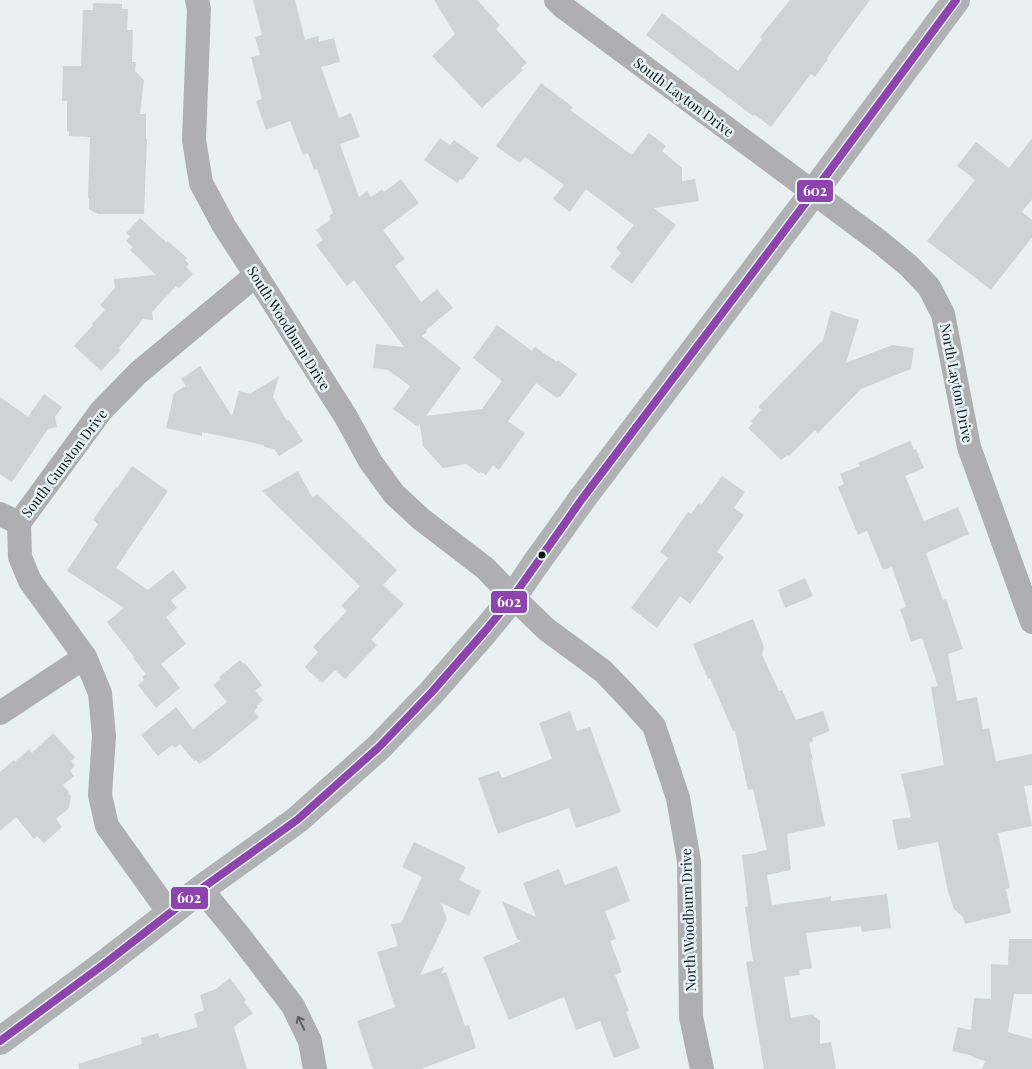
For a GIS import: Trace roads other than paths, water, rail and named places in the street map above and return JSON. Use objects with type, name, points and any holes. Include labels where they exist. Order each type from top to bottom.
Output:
[{"type":"main road","points":[[0,1041],[201,889],[297,820],[379,747],[431,693],[513,597],[582,499],[956,0]]},
{"type":"street","name":"South Woodburn Drive","points":[[197,0],[199,9],[194,140],[200,183],[224,226],[346,417],[370,461],[394,494],[421,519],[485,568],[513,597]]},
{"type":"street","name":"South Layton Drive","points":[[556,0],[813,193]]},
{"type":"street","name":"North Layton Drive","points":[[813,193],[910,266],[929,287],[943,314],[969,447],[1032,622]]},
{"type":"street","name":"South Gunston Drive","points":[[170,914],[107,826],[100,795],[104,736],[100,693],[85,657],[30,581],[20,557],[10,518],[101,411],[138,373],[256,274]]},
{"type":"street","name":"North Woodburn Drive","points":[[513,597],[546,629],[602,671],[654,726],[678,798],[689,861],[692,1017],[702,1069]]},
{"type":"street","points":[[0,713],[85,657]]},
{"type":"street","points":[[201,889],[293,1006],[310,1041],[315,1069]]}]
